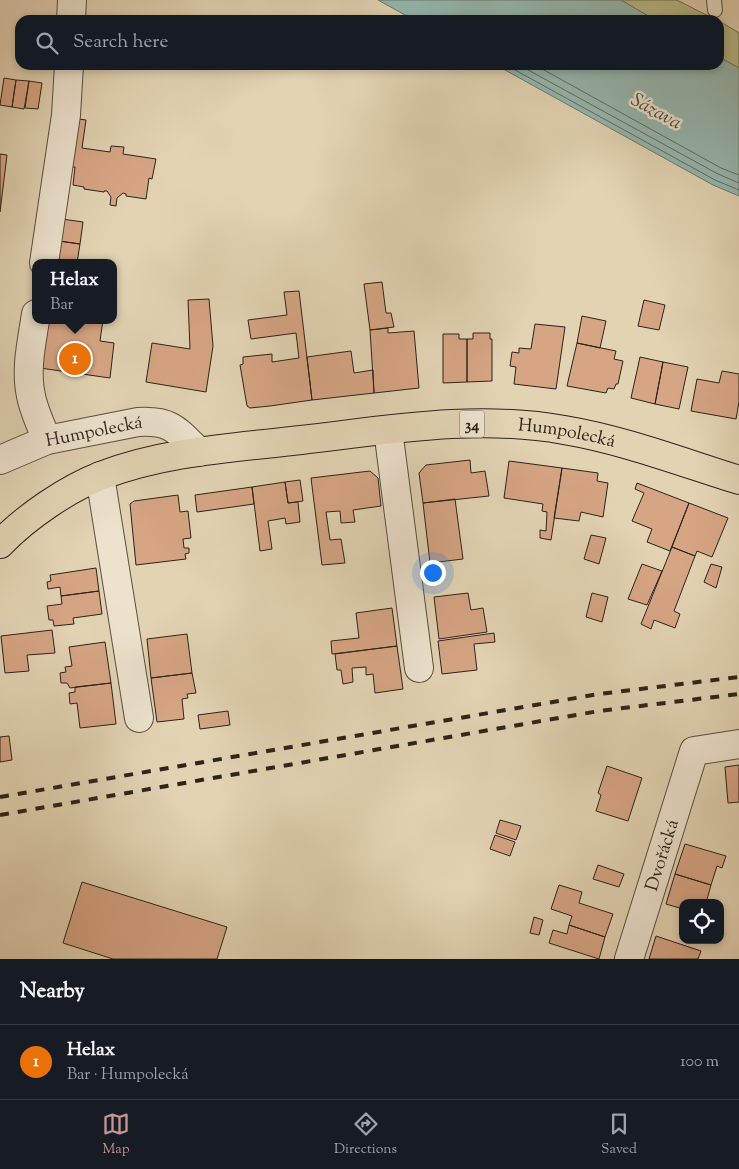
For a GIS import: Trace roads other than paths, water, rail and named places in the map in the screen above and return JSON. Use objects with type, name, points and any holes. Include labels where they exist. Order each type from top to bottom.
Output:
[{"type":"main road","name":"Humpolecká","points":[[0,544],[22,523],[49,504],[100,476],[127,466],[156,458],[199,452],[388,430],[479,423],[519,424],[563,429],[646,450],[739,480]]},
{"type":"street","points":[[71,15],[72,0]]},
{"type":"street","points":[[45,259],[66,115],[69,70]]},
{"type":"street","name":"Humpolecká","points":[[35,324],[29,367],[29,383],[31,398],[47,440],[151,421],[165,423],[177,430],[199,452]]},
{"type":"street","points":[[388,430],[419,668]]},
{"type":"street","points":[[0,460],[47,440]]},
{"type":"street","points":[[100,476],[138,718]]},
{"type":"street","name":"Dvořácká","points":[[629,959],[694,751],[739,744]]},
{"type":"water","points":[[378,0],[621,0],[646,15],[405,15]]},
{"type":"water","name":"Sázava","points":[[724,60],[739,68],[739,196],[713,185],[505,70],[724,70]]},
{"type":"railway","points":[[0,797],[599,694],[739,677]]},
{"type":"railway","points":[[0,815],[599,711],[739,694]]},
{"type":"place","name":"Helax","points":[[75,359]]}]
